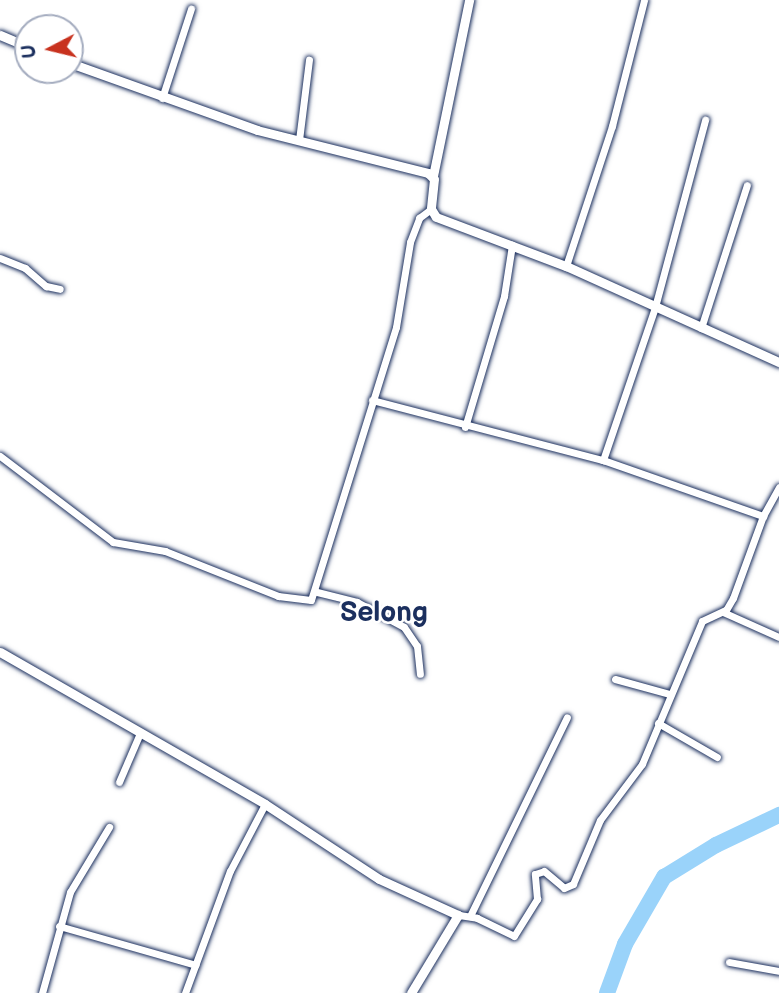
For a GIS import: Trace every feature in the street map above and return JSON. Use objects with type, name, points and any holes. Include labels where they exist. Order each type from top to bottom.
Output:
[{"type":"street","points":[[469,0],[433,176],[431,209],[436,217],[566,266],[779,362]]},
{"type":"street","points":[[566,266],[612,127],[644,0]]},
{"type":"street","points":[[162,98],[191,9]]},
{"type":"street","points":[[299,140],[309,60]]},
{"type":"street","points":[[84,68],[162,98],[299,140],[433,176]]},
{"type":"street","points":[[603,460],[655,307],[705,120]]},
{"type":"street","points":[[701,328],[747,185]]},
{"type":"street","points":[[0,456],[113,541],[165,551],[278,596],[311,600],[317,592],[399,313],[410,242],[419,218],[431,209]]},
{"type":"street","points":[[465,427],[504,296],[512,245]]},
{"type":"street","points":[[0,258],[25,268],[46,286],[60,289]]},
{"type":"street","points":[[372,400],[465,427],[603,460],[763,516]]},
{"type":"street","points":[[0,652],[265,804],[379,880],[514,936],[537,899],[535,874],[544,870],[564,888],[573,884],[600,820],[638,771],[702,621],[723,612],[733,598],[763,516],[779,487]]},
{"type":"street","points":[[317,592],[357,602],[404,627],[417,646],[420,674]]},
{"type":"street","points":[[723,612],[779,637]]},
{"type":"street","points":[[615,678],[670,694]]},
{"type":"street","points":[[470,916],[567,717]]},
{"type":"street","points":[[658,723],[717,757]]},
{"type":"street","points":[[119,782],[140,733]]},
{"type":"street","points":[[185,993],[230,871],[265,804]]},
{"type":"street","points":[[42,993],[59,926],[74,884],[109,827]]},
{"type":"street","points":[[411,993],[459,915]]},
{"type":"street","points":[[59,926],[196,965]]},
{"type":"street","points":[[729,962],[779,971]]},
{"type":"waterway","points":[[607,993],[625,944],[664,877],[716,845],[779,815]]},
{"type":"district","name":"Selong","points":[[384,613]]}]
